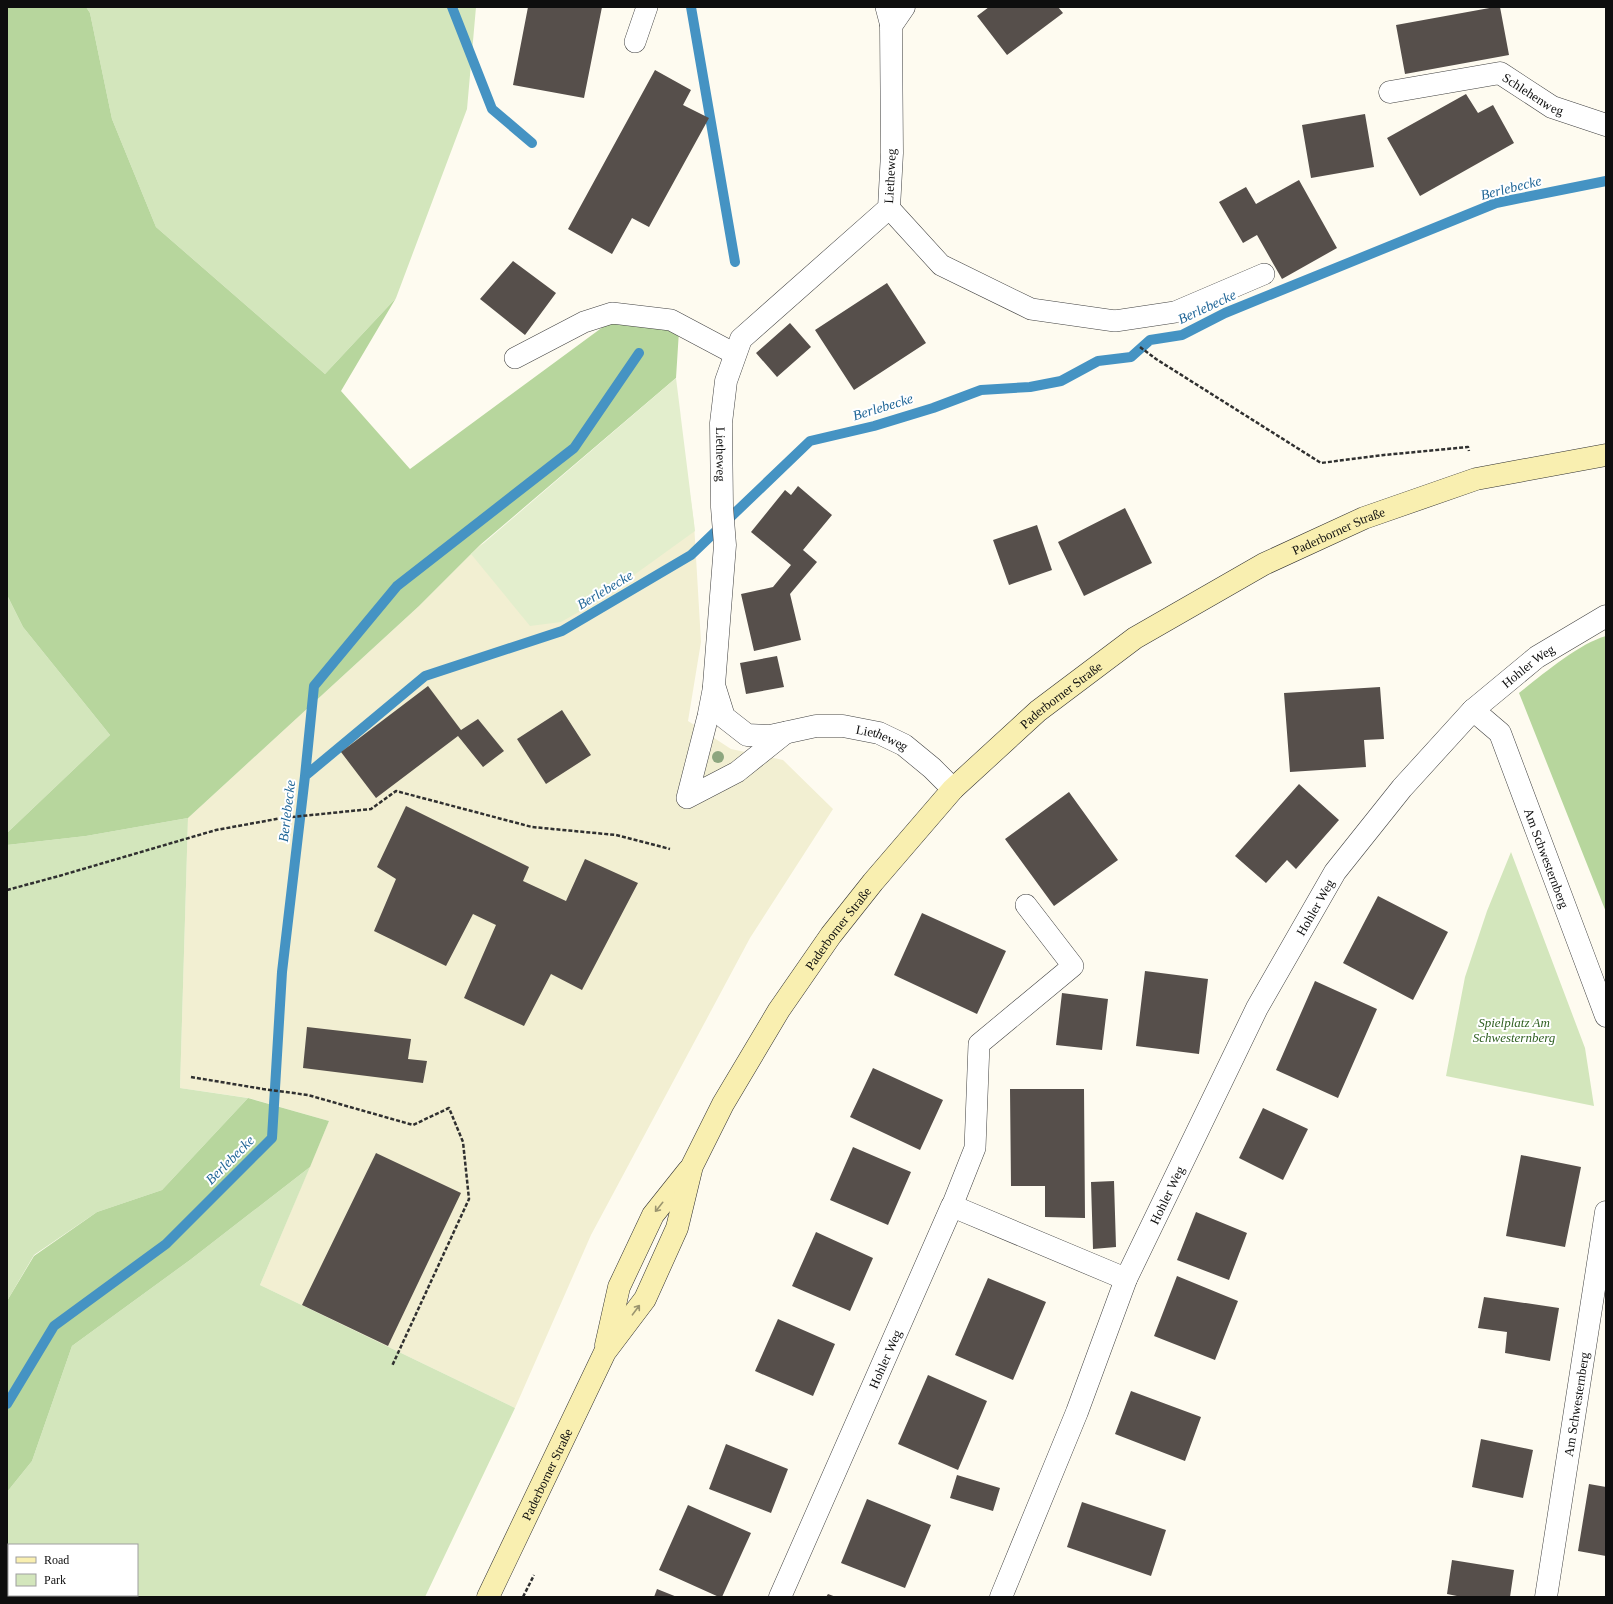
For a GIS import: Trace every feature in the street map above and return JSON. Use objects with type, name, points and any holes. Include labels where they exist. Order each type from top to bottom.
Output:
[{"type":"main road","name":"Paderborner Straße","points":[[605,1352],[619,1287],[653,1215],[692,1166],[723,1104],[779,1010],[827,942],[873,882],[953,789],[1038,711],[1135,638],[1264,564],[1364,518],[1476,478],[1606,455]]},
{"type":"main road","name":"Paderborner Straße","points":[[488,1597],[605,1352],[645,1299],[677,1228],[692,1166]]},
{"type":"street","name":"Lietheweg","points":[[904,7],[888,16],[892,153],[889,208],[740,339],[726,381],[721,423],[722,507],[725,546],[720,630],[714,685],[724,717],[747,735],[770,736],[816,726],[843,726],[879,732],[904,745],[932,768],[953,789]]},
{"type":"street","name":"Schlehenweg","points":[[1390,92],[1500,73],[1552,107],[1606,125]]},
{"type":"street","name":"Hohler Weg","points":[[1001,1597],[1077,1412],[1126,1279],[1257,1008],[1335,872],[1402,788],[1473,710],[1537,657],[1606,616]]},
{"type":"street","name":"Am Schwesternberg","points":[[1473,710],[1500,733],[1606,1016]]},
{"type":"street","name":"Hohler Weg","points":[[780,1597],[952,1206]]},
{"type":"street","points":[[952,1206],[1126,1279]]},
{"type":"street","name":"Am Schwesternberg","points":[[1546,1597],[1606,1212]]},
{"type":"lane","points":[[635,42],[647,7]]},
{"type":"lane","points":[[889,208],[941,264],[1031,309],[1116,321],[1175,312],[1264,274]]},
{"type":"lane","points":[[516,358],[584,322],[612,313],[671,320],[735,354]]},
{"type":"lane","points":[[714,685],[708,716],[687,798],[737,772],[787,732]]},
{"type":"lane","points":[[952,1206],[974,1148],[979,1044],[1074,966],[1026,905]]},
{"type":"path","points":[[1137,345],[1156,359],[1321,463],[1468,447]]},
{"type":"path","points":[[7,890],[216,830],[282,818],[371,809],[396,791],[532,827],[616,834],[670,849]]},
{"type":"path","points":[[191,1077],[308,1095],[412,1125],[449,1108],[463,1142],[469,1199],[392,1366]]},
{"type":"path","points":[[524,1597],[537,1568]]},
{"type":"shaded area","points":[[685,459],[694,523],[701,642],[688,721],[731,749],[783,760],[833,809],[750,938],[591,1235],[515,1408],[260,1285],[329,1121],[249,1098],[180,1088],[188,818],[419,606],[480,545]]},
{"type":"green space","points":[[7,7],[86,7],[90,13],[112,119],[156,227],[325,374],[396,298],[341,391],[410,469],[611,321],[680,315],[676,378],[480,545],[419,606],[188,818],[86,836],[7,845],[7,833],[110,735],[23,627],[7,595]]},
{"type":"green space","points":[[86,7],[476,7],[467,109],[396,298],[325,374],[156,227],[112,119],[90,13]]},
{"type":"green space","points":[[676,378],[695,531],[598,601],[561,622],[530,626],[471,554]]},
{"type":"green space","points":[[7,595],[23,627],[110,735],[7,833]]},
{"type":"green space","points":[[1606,636],[1606,912],[1519,693],[1572,653],[1595,640]]},
{"type":"green space","points":[[188,818],[180,1088],[248,1098],[162,1190],[97,1212],[34,1255],[7,1301],[7,845],[86,836]]},
{"type":"green space","name":"Spielplatz Am Schwesternberg","points":[[1511,852],[1585,1048],[1594,1106],[1446,1076],[1465,977],[1487,911]]},
{"type":"green space","points":[[248,1098],[329,1121],[310,1167],[190,1260],[72,1346],[32,1461],[7,1492],[7,1301],[34,1256],[97,1212],[162,1190]]},
{"type":"green space","points":[[310,1167],[260,1285],[515,1408],[425,1597],[7,1597],[7,1492],[32,1461],[72,1346],[190,1260]]},
{"type":"building","points":[[528,7],[602,7],[584,98],[513,85]]},
{"type":"building","points":[[989,7],[1058,7],[1063,13],[1007,55],[977,16]]},
{"type":"building","points":[[1500,7],[1509,55],[1405,74],[1396,25]]},
{"type":"building","points":[[655,70],[691,90],[683,105],[709,118],[649,227],[632,218],[612,254],[568,229]]},
{"type":"building","points":[[1466,94],[1478,113],[1493,105],[1514,143],[1420,196],[1387,138]]},
{"type":"building","points":[[1365,114],[1374,167],[1311,178],[1302,125]]},
{"type":"building","points":[[1299,180],[1337,248],[1282,279],[1257,235],[1243,243],[1219,202],[1246,187],[1256,204]]},
{"type":"building","points":[[513,261],[556,293],[525,335],[480,299]]},
{"type":"building","points":[[887,283],[926,343],[854,390],[815,330]]},
{"type":"building","points":[[790,323],[811,347],[777,377],[756,353]]},
{"type":"building","points":[[798,486],[832,515],[803,550],[817,562],[790,594],[801,640],[754,651],[741,594],[773,587],[791,565],[751,532],[785,490],[791,495]]},
{"type":"building","points":[[1125,508],[1152,563],[1084,596],[1058,542]]},
{"type":"building","points":[[1037,525],[1052,570],[1009,585],[993,540]]},
{"type":"building","points":[[777,656],[784,687],[746,694],[740,663]]},
{"type":"building","points":[[428,686],[461,730],[478,719],[504,751],[483,767],[458,736],[376,798],[341,752]]},
{"type":"building","points":[[1380,687],[1384,739],[1364,740],[1366,767],[1290,772],[1284,693]]},
{"type":"building","points":[[562,710],[591,755],[546,784],[517,739]]},
{"type":"building","points":[[1299,784],[1339,820],[1296,869],[1287,860],[1266,883],[1235,856]]},
{"type":"building","points":[[1069,792],[1118,860],[1054,906],[1005,839]]},
{"type":"building","points":[[406,806],[529,867],[523,881],[566,901],[585,859],[638,883],[582,990],[551,974],[524,1026],[464,998],[496,925],[473,914],[446,966],[374,931],[396,879],[377,867]]},
{"type":"building","points":[[1378,896],[1448,932],[1413,1000],[1343,963]]},
{"type":"building","points":[[922,913],[1006,951],[977,1014],[894,975]]},
{"type":"building","points":[[1145,971],[1208,979],[1199,1054],[1136,1046]]},
{"type":"building","points":[[1315,981],[1377,1009],[1338,1098],[1276,1070]]},
{"type":"building","points":[[1062,993],[1108,999],[1102,1050],[1056,1045]]},
{"type":"building","points":[[307,1027],[411,1039],[408,1059],[427,1061],[423,1083],[303,1068]]},
{"type":"building","points":[[873,1068],[943,1100],[920,1150],[850,1117]]},
{"type":"building","points":[[1010,1089],[1084,1089],[1085,1218],[1045,1217],[1045,1186],[1011,1186]]},
{"type":"building","points":[[1263,1108],[1308,1129],[1283,1180],[1239,1158]]},
{"type":"building","points":[[853,1147],[911,1172],[888,1225],[830,1200]]},
{"type":"building","points":[[376,1153],[461,1193],[388,1346],[302,1305]]},
{"type":"building","points":[[1521,1155],[1581,1167],[1565,1247],[1506,1236]]},
{"type":"building","points":[[1114,1181],[1116,1247],[1093,1249],[1091,1182]]},
{"type":"building","points":[[1196,1212],[1247,1233],[1229,1280],[1177,1260]]},
{"type":"building","points":[[816,1232],[873,1258],[850,1311],[792,1286]]},
{"type":"building","points":[[1177,1276],[1238,1301],[1215,1360],[1154,1336]]},
{"type":"building","points":[[988,1278],[1046,1302],[1013,1380],[955,1355]]},
{"type":"building","points":[[1484,1297],[1559,1308],[1550,1361],[1505,1353],[1507,1332],[1478,1328]]},
{"type":"building","points":[[778,1319],[835,1344],[813,1396],[755,1371]]},
{"type":"building","points":[[928,1375],[987,1401],[958,1470],[898,1444]]},
{"type":"building","points":[[1131,1391],[1201,1417],[1185,1461],[1115,1434]]},
{"type":"building","points":[[1481,1439],[1533,1450],[1523,1498],[1472,1487]]},
{"type":"building","points":[[726,1444],[788,1469],[771,1513],[709,1489]]},
{"type":"building","points":[[957,1475],[1000,1488],[993,1511],[950,1498]]},
{"type":"building","points":[[1589,1484],[1606,1487],[1606,1556],[1578,1551]]},
{"type":"building","points":[[867,1499],[931,1525],[905,1588],[841,1563]]},
{"type":"building","points":[[1082,1502],[1166,1530],[1151,1576],[1067,1547]]},
{"type":"building","points":[[688,1505],[751,1533],[722,1597],[659,1570]]},
{"type":"building","points":[[1452,1560],[1514,1570],[1510,1597],[1462,1597],[1447,1594]]},
{"type":"building","points":[[657,1589],[677,1597],[654,1597]]},
{"type":"building","points":[[828,1594],[836,1597],[826,1597]]},
{"type":"waterway","points":[[452,7],[492,109],[532,143]]},
{"type":"waterway","points":[[691,7],[735,262]]},
{"type":"waterway","name":"Berlebecke","points":[[7,1404],[54,1326],[166,1244],[272,1138],[282,972],[305,776],[425,676],[562,631],[691,555],[810,441],[874,426],[933,408],[981,390],[1030,387],[1061,381],[1098,361],[1131,357],[1150,340],[1182,335],[1225,313],[1496,203],[1606,181]]},
{"type":"waterway","points":[[305,776],[314,686],[397,586],[574,448],[639,353]]}]
